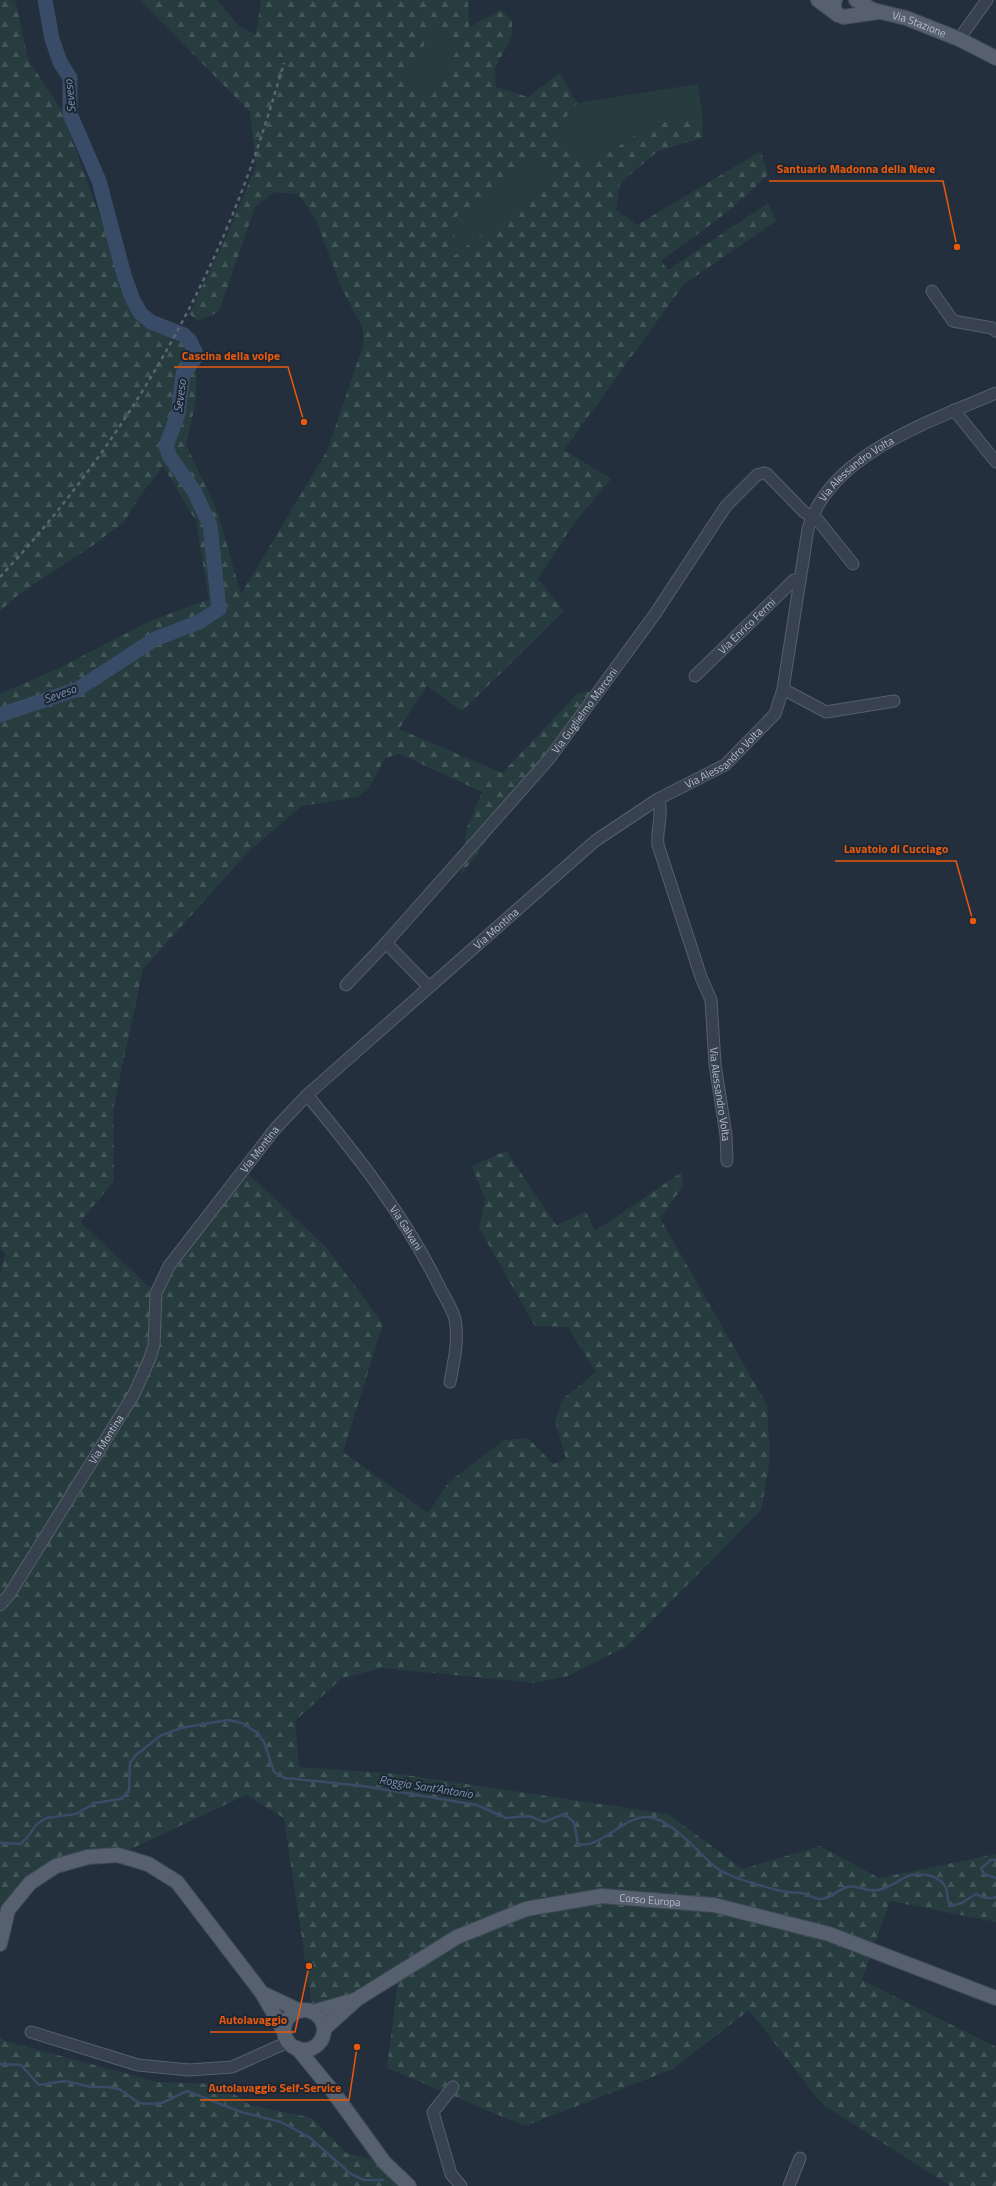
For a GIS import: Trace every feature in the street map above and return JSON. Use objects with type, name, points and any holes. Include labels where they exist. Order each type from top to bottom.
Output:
[{"type":"main road","points":[[818,0],[845,15]]},
{"type":"main road","points":[[835,0],[834,9],[845,15]]},
{"type":"main road","points":[[845,15],[857,7],[856,0]]},
{"type":"main road","name":"Via Stazione","points":[[856,0],[879,12],[906,18],[958,39],[996,58]]},
{"type":"main road","name":"Via Stazione","points":[[845,15],[879,12]]},
{"type":"main road","points":[[0,1944],[8,1910],[30,1882],[56,1866],[88,1857],[118,1855],[148,1864],[177,1882],[262,1993],[290,2041],[320,2076],[384,2162],[409,2186]]},
{"type":"main road","name":"Corso Europa","points":[[324,2029],[357,1999],[457,1937],[526,1909],[602,1896],[714,1905],[829,1934],[996,1998]]},
{"type":"main road","points":[[262,1993],[306,2011],[322,2021],[324,2029],[322,2039],[318,2044],[309,2049],[290,2041],[285,2025],[290,2016],[306,2011],[357,1999]]},
{"type":"main road","points":[[318,2044],[320,2076]]},
{"type":"street","name":"Via Stazione","points":[[958,39],[987,0]]},
{"type":"street","points":[[932,291],[954,321],[994,329]]},
{"type":"street","name":"Via Alessandro Volta","points":[[727,1161],[726,1136],[715,1064],[711,1000],[701,977],[658,845],[656,835],[660,811],[658,799],[725,765],[775,714],[783,689],[811,516],[822,498],[860,459],[916,427],[996,392]]},
{"type":"street","points":[[954,410],[996,462]]},
{"type":"street","name":"Via Guglielmo Marconi","points":[[346,985],[386,943],[549,759],[655,614],[726,506],[757,475],[764,473],[811,516]]},
{"type":"street","points":[[811,516],[817,519],[853,564]]},
{"type":"street","name":"Via Enrico Fermi","points":[[695,676],[794,580],[800,580]]},
{"type":"street","points":[[783,689],[826,712],[894,701]]},
{"type":"street","name":"Via Montina","points":[[0,1605],[9,1595],[134,1394],[150,1358],[154,1345],[156,1293],[169,1266],[275,1128],[307,1095],[595,841],[658,799]]},
{"type":"street","points":[[386,943],[429,987]]},
{"type":"street","name":"Via Galvani","points":[[307,1095],[353,1151],[394,1208],[433,1272],[455,1318],[457,1349],[450,1382]]},
{"type":"street","points":[[31,2032],[138,2065],[189,2070],[232,2067],[290,2041]]},
{"type":"street","points":[[453,2087],[433,2112],[451,2174],[461,2186]]},
{"type":"street","points":[[789,2186],[800,2158]]},
{"type":"green space","points":[[0,0],[14,0],[16,3],[28,59],[62,111],[120,273],[133,300],[141,314],[151,322],[184,335],[190,341],[196,354],[196,400],[186,445],[218,513],[241,594],[328,449],[363,345],[363,328],[342,289],[316,220],[298,194],[274,192],[255,207],[219,312],[198,321],[189,314],[228,233],[256,166],[250,112],[140,0],[217,0],[239,26],[256,35],[261,0],[468,0],[469,27],[501,10],[512,21],[512,36],[495,68],[496,87],[528,97],[560,73],[577,103],[552,136],[593,163],[651,125],[677,119],[703,118],[702,138],[658,151],[620,183],[616,210],[637,225],[761,151],[768,175],[730,210],[661,261],[668,270],[768,203],[776,221],[684,284],[564,450],[611,479],[574,523],[538,579],[564,611],[462,711],[427,686],[399,729],[502,773],[578,693],[599,690],[461,875],[467,828],[482,792],[400,754],[385,758],[370,786],[358,797],[302,806],[249,851],[143,969],[113,1109],[114,1181],[80,1222],[156,1293],[243,1169],[327,1248],[383,1324],[343,1452],[428,1513],[449,1482],[504,1440],[528,1438],[553,1464],[566,1459],[555,1420],[563,1399],[596,1372],[568,1327],[535,1326],[479,1228],[485,1199],[472,1166],[506,1151],[556,1225],[586,1212],[595,1231],[682,1172],[683,1186],[660,1218],[767,1405],[770,1460],[761,1510],[627,1646],[568,1676],[535,1683],[382,1668],[342,1678],[295,1721],[299,1767],[399,1774],[668,1814],[743,1869],[820,1846],[879,1878],[996,1854],[996,1922],[890,1901],[862,1980],[996,2047],[996,2186],[950,2186],[822,2104],[749,2010],[673,2069],[525,2126],[387,2068],[399,1972],[313,2012],[284,1818],[246,1795],[118,1855],[56,1866],[8,1910],[0,1944],[0,1276],[5,1253],[0,1249],[0,694],[57,669],[150,621],[209,599],[196,521],[163,466],[143,492],[124,522],[92,546],[18,595],[0,611]],"holes":[[[436,24],[461,43],[432,96],[405,79]],[[535,158],[561,174],[451,258],[457,216]]]},
{"type":"green space","points":[[436,24],[461,43],[432,96],[405,79]]},
{"type":"green space","points":[[698,84],[703,118],[677,119],[651,125],[593,163],[552,136],[577,103]]},
{"type":"green space","points":[[535,158],[561,174],[451,258],[457,216]]},
{"type":"green space","points":[[0,2037],[5,2041],[158,2082],[219,2084],[250,2105],[312,2118],[346,2153],[384,2162],[403,2186],[0,2186]]},
{"type":"waterway","name":"Seveso","points":[[0,715],[78,689],[155,639],[199,622],[219,609],[210,525],[194,491],[170,457],[166,446],[178,414],[183,374],[195,358],[196,354],[190,341],[184,335],[151,322],[141,314],[133,300],[124,275],[99,181],[70,114],[70,78],[60,62],[52,39],[45,0]]},
{"type":"waterway","name":"Roggia Sant'Antonio","points":[[0,1843],[20,1844],[27,1838],[36,1825],[46,1818],[76,1814],[95,1803],[121,1799],[129,1791],[130,1763],[136,1755],[160,1736],[181,1728],[228,1720],[242,1723],[256,1732],[264,1742],[274,1772],[285,1778],[363,1786],[477,1805],[506,1818],[529,1816],[544,1822],[564,1814],[574,1822],[578,1844],[595,1842],[639,1818],[648,1817],[658,1819],[685,1838],[718,1869],[761,1886],[787,1892],[803,1893],[817,1899],[826,1898],[843,1888],[851,1886],[868,1890],[882,1889],[903,1878],[919,1874],[931,1876],[943,1883],[946,1888],[950,1906],[962,1903],[976,1894],[986,1898],[996,1897]]},
{"type":"waterway","name":"Roggia Sant'Antonio","points":[[996,1860],[991,1860],[981,1868],[984,1874],[996,1878]]},
{"type":"waterway","points":[[0,2064],[21,2065],[39,2085],[65,2081],[91,2087],[108,2087],[119,2089],[139,2103],[162,2103],[187,2091],[241,2112],[281,2122],[309,2137],[351,2174],[364,2180],[383,2180]]},
{"type":"railway","points":[[0,577],[37,535],[106,447],[137,400],[165,352],[192,303],[216,253],[238,201],[257,150],[284,63]]},
{"type":"place","name":"Santuario Madonna della Neve","points":[[957,247]]},
{"type":"place","name":"Cascina della volpe","points":[[304,422]]},
{"type":"place","name":"Lavatoio di Cucciago","points":[[973,921]]},
{"type":"place","name":"Autolavaggio","points":[[309,1966]]},
{"type":"place","name":"Autolavaggio Self-Service","points":[[357,2047]]}]
